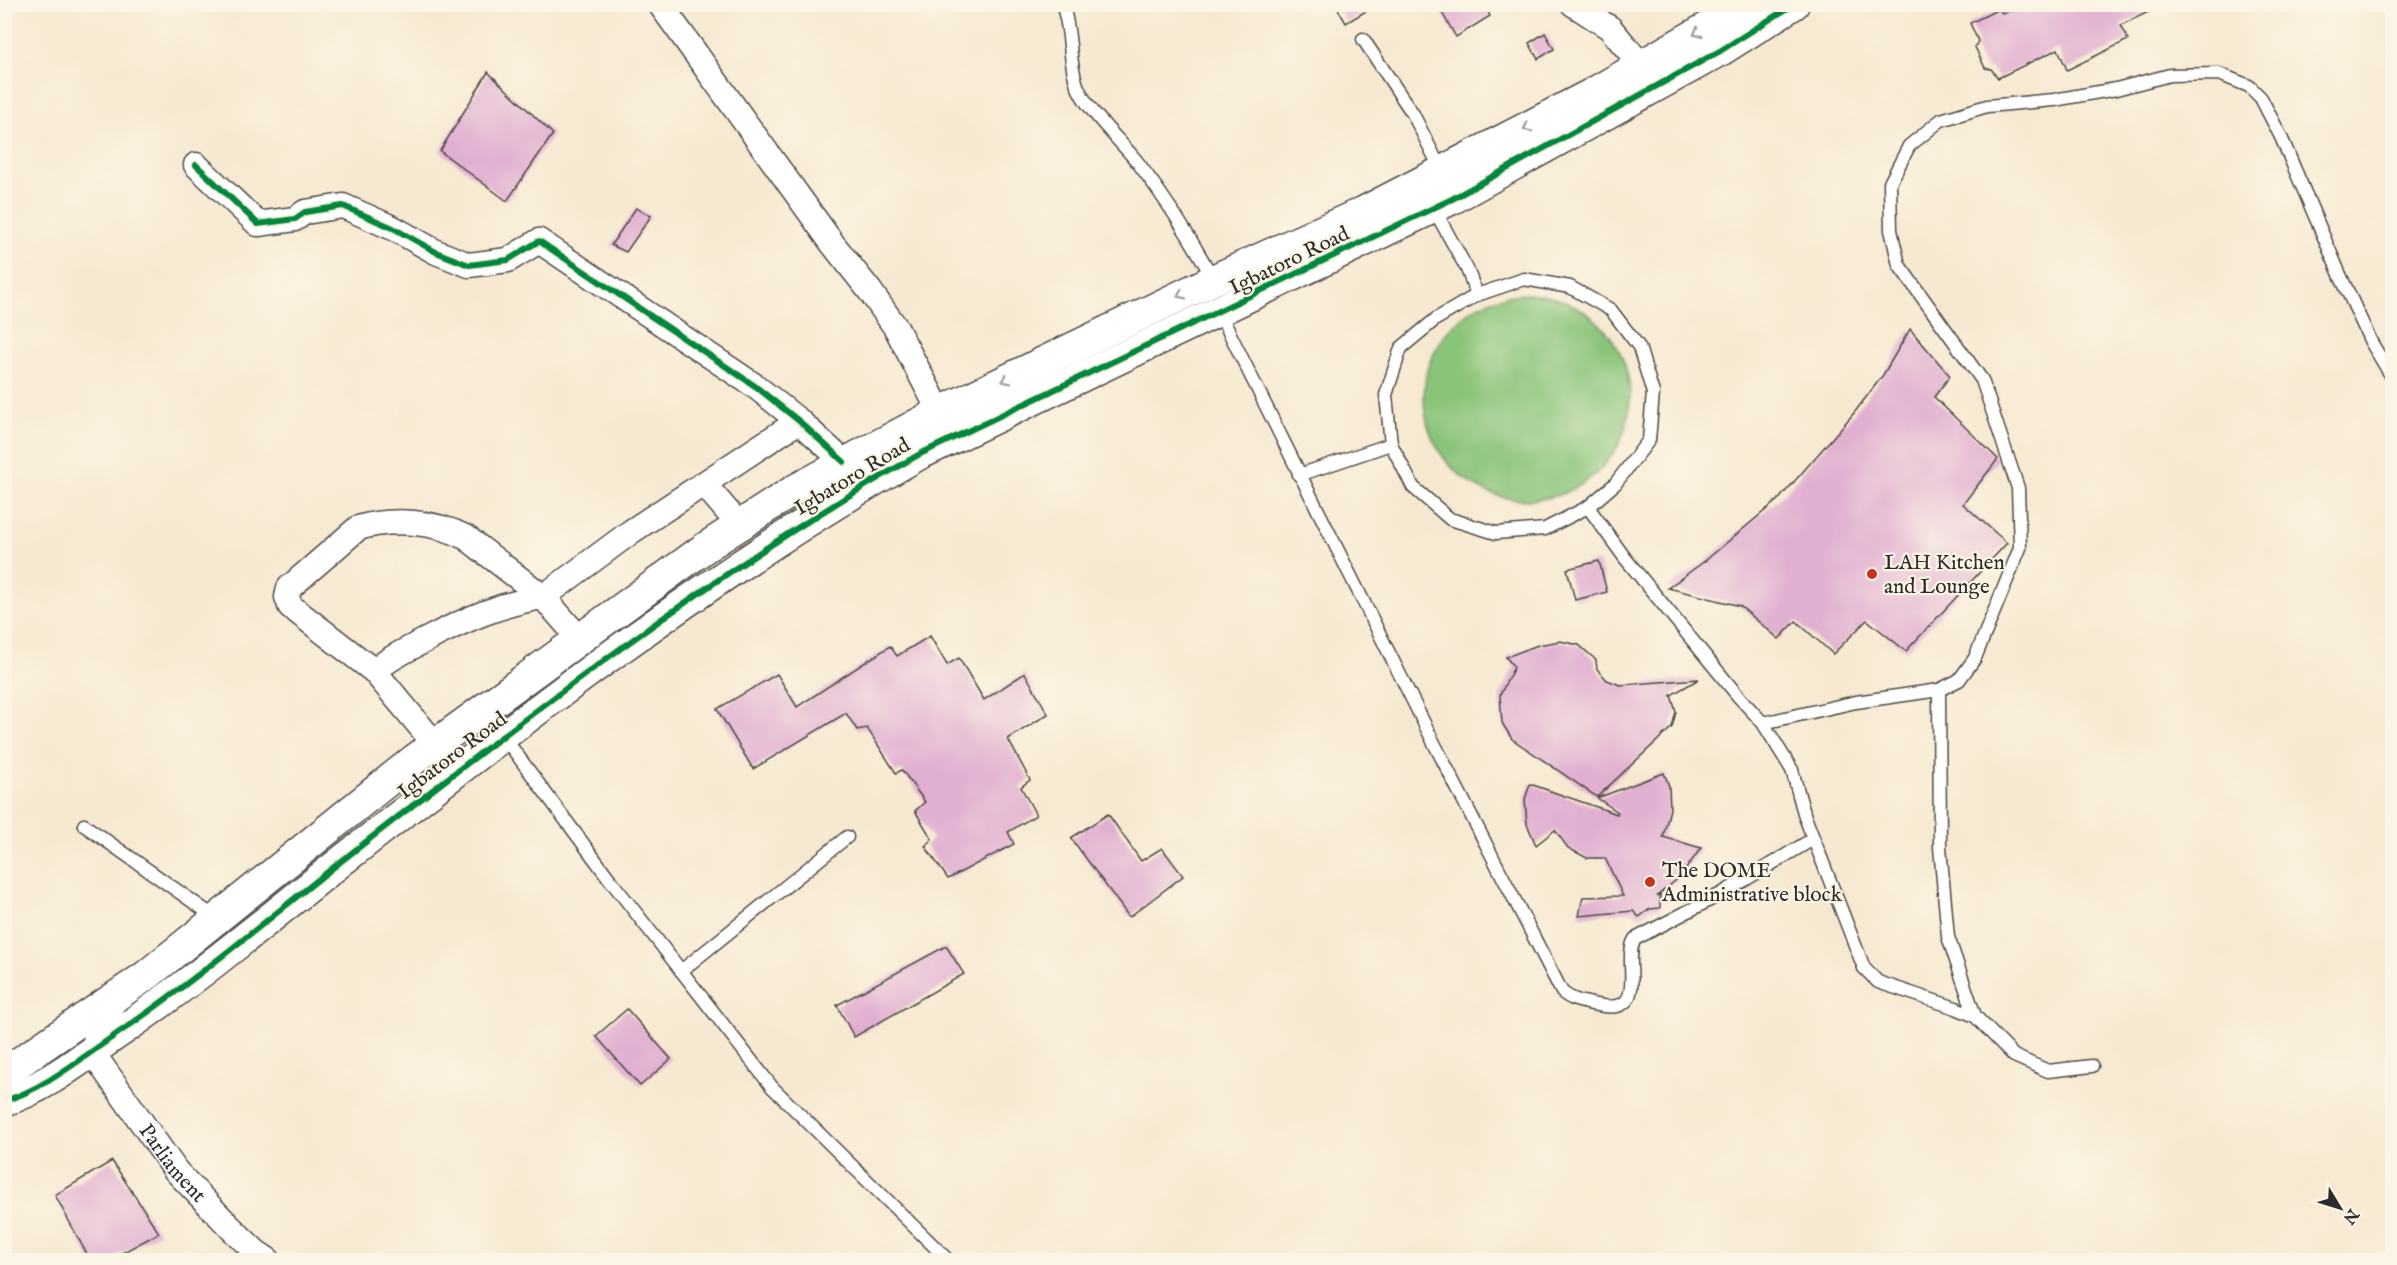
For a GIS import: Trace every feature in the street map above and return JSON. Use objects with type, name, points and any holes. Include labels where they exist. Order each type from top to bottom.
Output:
[{"type":"street","points":[[660,4],[832,243],[890,319],[940,412]]},
{"type":"street","points":[[1573,4],[1610,28],[1641,65]]},
{"type":"street","name":"Igbatoro Road","points":[[4,1072],[147,975],[435,744],[579,638],[796,489],[940,412],[1213,280],[1363,212],[1441,172],[1720,51],[1794,4]]},
{"type":"street","name":"Igbatoro Road","points":[[4,1101],[32,1089],[92,1052],[164,1002],[503,736],[671,611],[770,544],[920,454],[1433,208],[1596,106],[1641,65],[1733,8]]},
{"type":"street","points":[[196,165],[258,224],[295,219],[305,212],[344,206],[393,228],[436,252],[469,265],[508,261],[539,241],[755,386],[800,421],[844,462]]},
{"type":"street","points":[[374,671],[389,659],[466,619],[511,602],[543,597],[632,531],[800,421]]},
{"type":"street","points":[[704,484],[740,526]]},
{"type":"street","points":[[435,744],[374,671],[290,606],[287,597],[289,588],[358,528],[370,525],[427,524],[454,531],[501,562],[543,597],[579,638]]},
{"type":"street","points":[[92,1052],[104,1015],[121,993]]},
{"type":"street","name":"Parliament","points":[[92,1052],[176,1171],[258,1258]]},
{"type":"lane","points":[[1062,4],[1077,85],[1088,104],[1139,164],[1190,235],[1213,280]]},
{"type":"lane","points":[[1363,39],[1413,114],[1441,172]]},
{"type":"lane","points":[[1762,723],[1856,702],[1939,690],[1959,680],[1975,658],[2020,548],[2019,488],[1982,380],[1899,265],[1891,230],[1890,183],[1910,147],[1941,120],[1987,106],[2054,100],[2116,89],[2170,75],[2219,74],[2249,86],[2261,98],[2281,137],[2371,342],[2392,377]]},
{"type":"lane","points":[[1433,208],[1467,269],[1477,295]]},
{"type":"lane","points":[[1524,279],[1570,287],[1611,310],[1639,347],[1653,393],[1649,440],[1615,484],[1588,507],[1545,529],[1496,533],[1450,519],[1413,488],[1391,444],[1386,395],[1401,348],[1436,319],[1477,295],[1524,279]]},
{"type":"lane","points":[[1219,312],[1299,475],[1562,992],[1571,999],[1610,1008],[1621,1004],[1630,994],[1633,973],[1631,949],[1635,939],[1723,893],[1813,839]]},
{"type":"lane","points":[[1299,475],[1391,444]]},
{"type":"lane","points":[[1588,507],[1625,558],[1762,723],[1792,770],[1813,839],[1864,968],[1878,982],[1975,1016],[2013,1056],[2048,1071],[2092,1066]]},
{"type":"lane","points":[[1939,690],[1940,847],[1948,937],[1975,1016]]},
{"type":"lane","points":[[485,708],[503,736],[611,881],[772,1087],[948,1260]]},
{"type":"lane","points":[[84,825],[217,918]]},
{"type":"lane","points":[[681,971],[846,837]]},
{"type":"green space","points":[[1517,294],[1537,294],[1557,298],[1576,306],[1600,324],[1613,340],[1622,357],[1630,387],[1626,427],[1622,437],[1613,454],[1600,470],[1576,488],[1557,496],[1537,500],[1517,500],[1497,496],[1478,488],[1462,477],[1447,462],[1436,446],[1428,427],[1424,407],[1424,387],[1428,367],[1436,348],[1447,332],[1462,317],[1478,306],[1497,298]]},
{"type":"building","points":[[1335,4],[1378,4],[1346,23]]},
{"type":"building","points":[[1437,4],[1484,4],[1490,16],[1456,37]]},
{"type":"building","points":[[2038,4],[2165,4],[2121,25],[2128,40],[2067,70],[2058,49],[1998,78],[1991,69],[1985,68],[1975,47],[1978,41],[1970,23],[1999,9],[2002,13]]},
{"type":"building","points":[[1545,33],[1554,49],[1538,59],[1529,43]]},
{"type":"building","points":[[488,72],[553,134],[507,201],[440,151]]},
{"type":"building","points":[[636,208],[651,216],[626,252],[611,245]]},
{"type":"building","points":[[1910,329],[1950,376],[1934,397],[1998,459],[1963,504],[2007,543],[1906,651],[1867,620],[1833,654],[1796,621],[1779,639],[1740,606],[1668,588],[1706,560],[1780,498],[1854,413],[1883,375]]},
{"type":"building","points":[[1599,561],[1607,592],[1575,600],[1567,569]]},
{"type":"building","points":[[930,636],[947,665],[959,658],[984,700],[1025,673],[1048,714],[1008,739],[1030,780],[1021,787],[1036,815],[1008,832],[1014,844],[948,879],[925,846],[932,839],[915,811],[925,802],[902,770],[896,773],[867,728],[857,730],[846,713],[753,769],[717,709],[777,674],[797,707],[890,646],[897,656]]},
{"type":"building","points":[[1560,641],[1579,645],[1596,660],[1597,669],[1607,680],[1620,685],[1699,679],[1671,695],[1676,712],[1672,727],[1597,797],[1512,739],[1502,723],[1500,695],[1514,667],[1506,657],[1538,645]]},
{"type":"building","points":[[1664,773],[1669,786],[1670,809],[1663,837],[1701,848],[1681,876],[1657,896],[1660,895],[1660,908],[1650,909],[1639,917],[1633,911],[1579,916],[1583,897],[1623,896],[1605,858],[1587,858],[1568,848],[1555,830],[1536,845],[1527,824],[1525,799],[1530,784],[1617,814],[1618,812],[1597,798]]},
{"type":"building","points":[[1108,814],[1141,861],[1162,848],[1183,876],[1129,917],[1071,838]]},
{"type":"building","points":[[946,946],[964,974],[854,1037],[837,1005]]},
{"type":"building","points":[[627,1009],[671,1059],[640,1086],[596,1036]]},
{"type":"building","points":[[112,1161],[159,1233],[109,1260],[90,1260],[55,1195]]},
{"type":"cycle path","points":[[4,1101],[60,1074],[141,1017],[553,698],[696,595],[844,499],[920,454],[1452,199],[1720,51],[1794,4]]},
{"type":"cycle path","points":[[196,165],[258,224],[295,219],[305,212],[343,206],[393,228],[436,252],[469,265],[508,260],[539,241],[755,386],[799,421],[844,462]]},
{"type":"place","name":"LAH Kitchen and Lounge","points":[[1872,574]]},
{"type":"place","name":"The DOME Administrative block","points":[[1650,882]]}]
